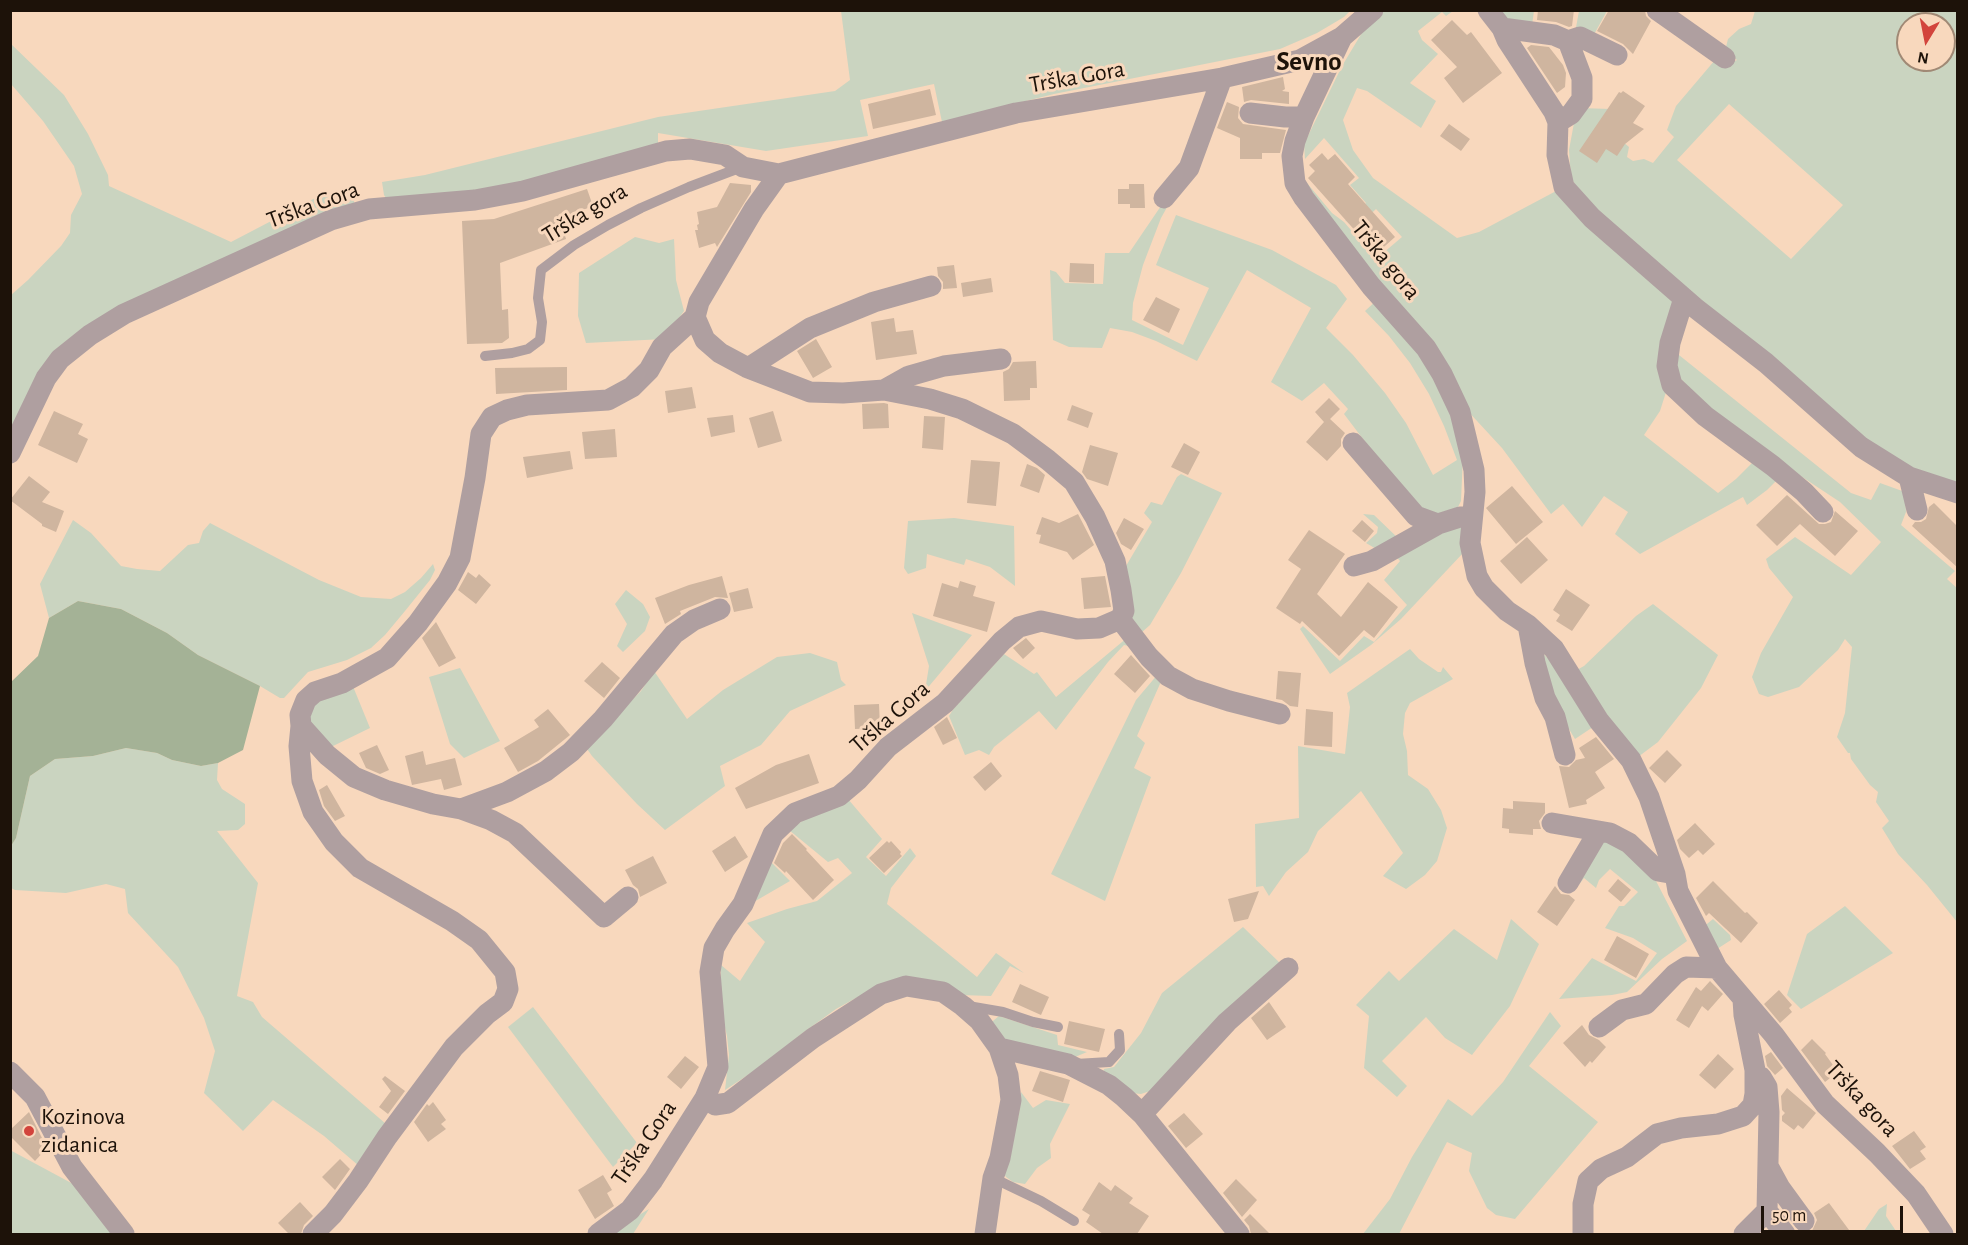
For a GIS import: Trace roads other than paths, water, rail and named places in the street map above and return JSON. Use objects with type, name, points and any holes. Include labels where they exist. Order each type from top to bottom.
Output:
[{"type":"street","name":"Trška Gora","points":[[10,453],[46,378],[60,359],[90,335],[124,314],[331,220],[369,209],[475,200],[523,191],[666,151],[690,149],[725,155],[743,167],[779,174],[1017,113],[1222,78],[1300,60],[1342,37],[1373,10]]},
{"type":"street","points":[[1488,10],[1502,28],[1507,40],[1554,112],[1558,122],[1557,155],[1564,187],[1592,218],[1684,298],[1766,363],[1861,447],[1909,477],[1958,493]]},
{"type":"street","points":[[1658,10],[1725,58]]},
{"type":"street","points":[[1502,28],[1554,35],[1568,41],[1580,37],[1617,55]]},
{"type":"street","name":"Trška gora","points":[[1342,37],[1295,141],[1292,156],[1295,183],[1371,286],[1426,348],[1460,411],[1471,450],[1475,492],[1470,543],[1477,576],[1484,588],[1507,611],[1528,625],[1554,649],[1599,721],[1631,760],[1649,797],[1675,874],[1678,891],[1717,968],[1774,1035],[1826,1104],[1916,1194],[1943,1234]]},
{"type":"street","points":[[1558,122],[1571,114],[1582,99],[1582,78],[1568,41]]},
{"type":"street","points":[[1164,198],[1189,168],[1222,78]]},
{"type":"street","points":[[1250,113],[1304,117]]},
{"type":"street","points":[[313,1234],[333,1214],[358,1181],[387,1137],[454,1047],[486,1014],[503,1002],[508,988],[505,972],[478,940],[452,921],[360,868],[334,842],[313,812],[302,781],[299,746],[302,726],[300,715],[306,700],[315,692],[342,682],[387,658],[418,623],[447,583],[460,558],[481,434],[492,417],[527,405],[608,400],[632,387],[649,370],[662,347],[695,317],[699,302],[754,209],[779,174]]},
{"type":"street","points":[[748,368],[810,328],[874,302],[931,286]]},
{"type":"street","points":[[1684,298],[1670,343],[1667,366],[1672,385],[1705,416],[1804,492],[1823,512]]},
{"type":"street","points":[[695,317],[705,340],[720,353],[748,368],[810,392],[843,393],[884,390],[930,399],[972,414],[1013,434],[1074,482],[1095,517],[1114,561],[1122,590],[1124,611],[1120,619],[1149,657],[1168,676],[1192,688],[1280,714]]},
{"type":"street","points":[[884,390],[909,376],[944,366],[1001,359]]},
{"type":"street","points":[[1353,443],[1416,516],[1437,524]]},
{"type":"street","points":[[1909,477],[1917,510]]},
{"type":"street","points":[[1354,566],[1372,561],[1437,524],[1472,517]]},
{"type":"street","points":[[461,809],[507,792],[546,771],[571,752],[603,720],[674,634],[694,620],[720,609]]},
{"type":"street","name":"Trška Gora","points":[[598,1234],[630,1210],[653,1180],[705,1098],[718,1067],[710,972],[714,948],[724,929],[744,904],[773,834],[795,813],[839,796],[858,780],[888,747],[945,704],[1002,641],[1019,627],[1041,621],[1077,630],[1099,628],[1120,619]]},
{"type":"street","points":[[1528,625],[1537,672],[1545,698],[1555,717],[1565,755]]},
{"type":"street","points":[[302,726],[327,755],[354,777],[385,790],[433,804],[461,809],[491,820],[515,833],[604,917],[628,897]]},
{"type":"street","points":[[1552,823],[1598,832],[1610,832],[1629,843],[1658,871],[1675,874]]},
{"type":"street","points":[[1568,883],[1598,832]]},
{"type":"street","points":[[1599,1027],[1622,1010],[1646,1004],[1675,974],[1686,967],[1717,968]]},
{"type":"street","points":[[1142,1114],[1227,1022],[1288,968]]},
{"type":"street","points":[[705,1098],[716,1105],[728,1103],[813,1038],[881,994],[906,986],[943,992],[979,1020],[999,1048],[1008,1075],[1011,1100],[1000,1158],[993,1178],[985,1234]]},
{"type":"street","points":[[1583,1234],[1582,1204],[1588,1181],[1601,1169],[1627,1157],[1657,1134],[1681,1128],[1718,1124],[1743,1116],[1753,1105],[1755,1070],[1743,999]]},
{"type":"street","points":[[999,1048],[1068,1064],[1109,1085],[1124,1096],[1142,1114],[1239,1234]]},
{"type":"street","points":[[1755,1070],[1767,1086],[1769,1112],[1767,1211],[1785,1234]]},
{"type":"street","points":[[10,1072],[35,1097],[72,1167],[124,1234]]},
{"type":"street","points":[[1768,1165],[1780,1188],[1804,1221]]},
{"type":"street","points":[[1744,1234],[1767,1211]]},
{"type":"lane","name":"Trška gora","points":[[485,356],[512,354],[528,349],[540,340],[542,322],[538,298],[541,270],[574,245],[641,208],[743,167]]},
{"type":"lane","points":[[963,1006],[1003,1012],[1058,1027]]},
{"type":"lane","points":[[1068,1064],[1109,1062],[1120,1050],[1119,1034]]},
{"type":"lane","points":[[993,1178],[1041,1201],[1074,1221]]},
{"type":"place","name":"Kozinova zidanica","points":[[29,1131]]},
{"type":"district","name":"Sevno","points":[[1309,62]]}]
